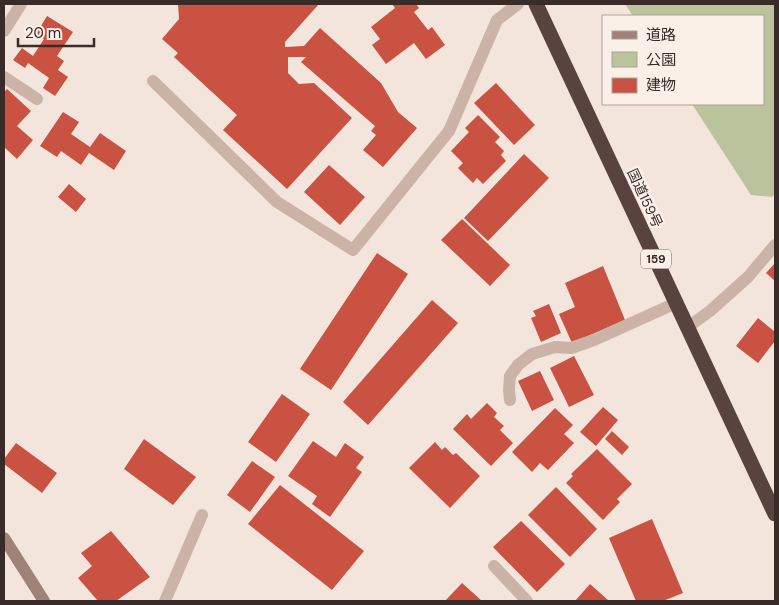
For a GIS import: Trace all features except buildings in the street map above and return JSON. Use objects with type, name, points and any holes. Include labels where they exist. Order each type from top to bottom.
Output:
[{"type":"highway","name":"国道159号","points":[[536,4],[775,514]]},
{"type":"main road","points":[[4,538],[44,601]]},
{"type":"street","points":[[4,31],[21,4]]},
{"type":"street","points":[[153,81],[277,202],[353,250],[449,131],[497,20],[518,4]]},
{"type":"street","points":[[4,76],[37,99]]},
{"type":"street","points":[[688,327],[710,311],[748,277],[775,245]]},
{"type":"street","points":[[510,400],[510,376],[518,365],[532,354],[555,347],[571,348],[594,340],[676,303]]},
{"type":"street","points":[[166,601],[202,515]]},
{"type":"street","points":[[494,566],[528,601]]},
{"type":"green space","points":[[625,4],[775,4],[775,194],[772,197],[751,195],[693,105],[764,105],[764,15],[632,15]]}]
